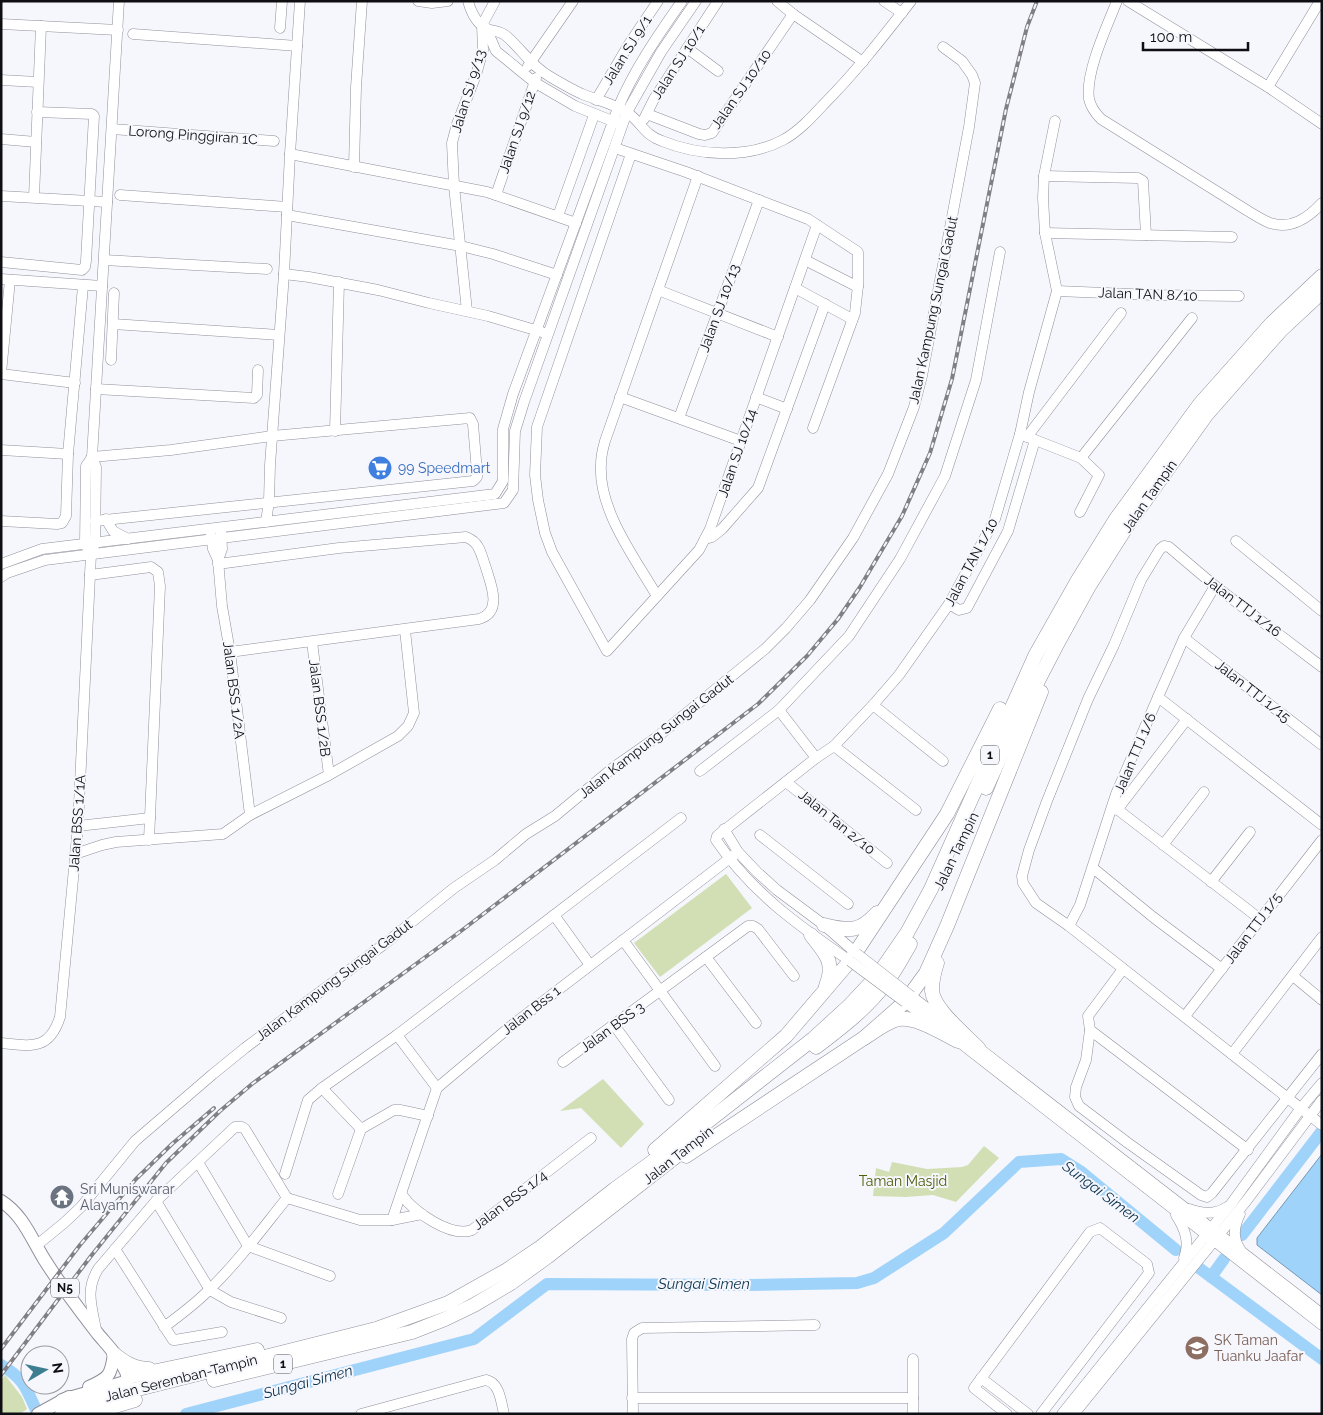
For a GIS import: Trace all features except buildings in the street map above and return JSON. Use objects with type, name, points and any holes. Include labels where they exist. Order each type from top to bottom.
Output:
[{"type":"highway","name":"Jalan Tampin","points":[[614,1189],[707,1122],[812,1039],[849,1006],[878,975],[906,933],[931,889],[1035,656],[1078,580],[1116,519],[1200,404],[1272,323],[1322,276]]},
{"type":"highway","name":"Jalan Tampin","points":[[474,1305],[547,1257],[846,1024],[886,983],[915,936],[969,826],[1014,727],[1089,586],[1127,526],[1207,414],[1281,330],[1322,292]]},
{"type":"highway","points":[[864,1038],[908,999],[926,973],[947,926],[1052,666],[1055,648]]},
{"type":"highway","points":[[614,1189],[639,1164],[786,1036],[853,957],[947,814],[1005,700],[1020,675],[1035,656]]},
{"type":"highway","points":[[824,925],[845,930],[857,929],[868,922],[898,890]]},
{"type":"highway","points":[[947,926],[933,978],[932,993],[940,1009],[979,1049]]},
{"type":"highway","points":[[811,935],[827,956],[830,966],[830,976],[823,994]]},
{"type":"highway","points":[[648,1178],[661,1173],[888,1024],[901,1019],[908,1019],[928,1026],[958,1041]]},
{"type":"highway","name":"Jalan Seremban-Tampin","points":[[63,1409],[350,1337],[448,1303],[507,1270],[541,1247],[614,1189]]},
{"type":"highway","name":"Jalan Seremban-Tampin","points":[[88,1414],[157,1394],[412,1332],[474,1305]]},
{"type":"highway","points":[[128,1377],[345,1330],[402,1320]]},
{"type":"highway","points":[[114,1354],[135,1368],[164,1369]]},
{"type":"main road","name":"N5","points":[[1,1201],[16,1212],[45,1260],[114,1354],[128,1377]]},
{"type":"main road","points":[[63,1409],[107,1377],[112,1367],[114,1354]]},
{"type":"main road","points":[[43,1411],[63,1409],[125,1382],[128,1377]]},
{"type":"street","points":[[90,544],[100,520],[96,467],[92,457],[120,1]]},
{"type":"street","points":[[280,28],[282,1]]},
{"type":"street","points":[[266,522],[270,501],[272,436],[284,274],[300,1]]},
{"type":"street","points":[[354,167],[356,87],[362,1]]},
{"type":"street","points":[[418,1],[432,3],[448,1]]},
{"type":"street","points":[[468,1],[475,17],[484,27],[496,51],[534,82],[559,98],[594,115],[618,123],[641,124]]},
{"type":"street","points":[[484,27],[495,1]]},
{"type":"street","points":[[523,72],[573,1]]},
{"type":"street","points":[[1,577],[7,573],[45,560],[216,534],[266,522],[495,494],[503,481],[504,429],[513,394],[576,223],[618,123],[622,110],[623,95],[652,44],[682,1]]},
{"type":"street","points":[[622,110],[696,1]]},
{"type":"street","name":"Jalan SJ 10/1","points":[[641,124],[654,98],[718,1]]},
{"type":"street","points":[[777,1],[863,62]]},
{"type":"street","points":[[884,1],[902,13]]},
{"type":"street","points":[[484,27],[503,34],[541,71],[580,94],[622,110],[641,124],[646,134],[662,142],[703,152],[735,153],[783,140],[799,129],[863,62],[911,1]]},
{"type":"street","points":[[1117,1],[1090,75],[1089,100],[1092,109],[1101,119],[1270,223],[1282,224],[1302,220],[1311,215],[1322,202]]},
{"type":"street","points":[[1128,1],[1268,87],[1322,124]]},
{"type":"street","points":[[1268,87],[1320,1]]},
{"type":"street","name":"Jalan SJ 9/1","points":[[596,100],[629,44],[658,2]]},
{"type":"street","name":"Jalan SJ 10/10","points":[[647,114],[698,134],[712,133],[793,14]]},
{"type":"street","points":[[1,24],[118,30]]},
{"type":"street","points":[[34,197],[41,26]]},
{"type":"street","name":"Jalan SJ 9/13","points":[[467,311],[454,186],[452,143],[483,50],[484,27]]},
{"type":"street","points":[[133,34],[297,46]]},
{"type":"street","name":"Jalan Kampung Sungai Gadut","points":[[37,1245],[81,1207],[135,1141],[213,1074],[268,1030],[373,953],[454,888],[495,860],[526,834],[555,816],[614,768],[657,737],[765,649],[810,600],[853,538],[888,474],[914,407],[922,376],[969,127],[975,83],[962,61],[943,47]]},
{"type":"street","points":[[687,48],[718,71]]},
{"type":"street","name":"Jalan SJ 9/12","points":[[496,195],[534,82],[541,71]]},
{"type":"street","points":[[1,80],[38,82]]},
{"type":"street","points":[[1,262],[82,270],[86,262],[94,116],[92,114],[37,112]]},
{"type":"street","points":[[558,216],[594,115]]},
{"type":"street","name":"Jalan TAN 1/10","points":[[724,830],[834,746],[873,705],[899,675],[949,604],[995,519],[1027,437],[1029,392],[1057,290],[1045,233],[1043,198],[1044,176],[1055,121]]},
{"type":"street","points":[[1,564],[42,549],[128,539],[216,534],[504,503],[513,490],[516,430],[524,402],[615,148],[618,123]]},
{"type":"street","name":"Lorong Pinggiran 1C","points":[[112,129],[274,141]]},
{"type":"street","points":[[1,139],[36,142]]},
{"type":"street","points":[[615,148],[698,176],[808,219],[858,252],[858,287],[855,313],[813,428]]},
{"type":"street","points":[[290,154],[496,195],[576,223]]},
{"type":"street","name":"Jalan SJ 10/14","points":[[631,154],[537,427],[535,475],[545,533],[552,552],[606,651],[700,550],[710,529],[817,225]]},
{"type":"street","points":[[657,596],[619,531],[606,502],[601,464],[605,441],[698,176]]},
{"type":"street","points":[[1044,176],[1138,178],[1144,181],[1146,236]]},
{"type":"street","points":[[120,195],[287,211],[461,246],[493,254],[557,275]]},
{"type":"street","points":[[1,196],[108,202]]},
{"type":"street","name":"Jalan SJ 10/13","points":[[679,418],[759,200]]},
{"type":"street","points":[[1045,233],[1232,237]]},
{"type":"street","points":[[700,771],[779,710],[849,636],[900,559],[945,476],[976,380],[1000,252]]},
{"type":"street","points":[[104,260],[267,269]]},
{"type":"street","points":[[805,260],[858,287]]},
{"type":"street","points":[[284,274],[378,290],[467,311],[537,330],[548,335]]},
{"type":"street","points":[[75,383],[1,373],[6,279],[102,286]]},
{"type":"street","points":[[335,431],[339,282]]},
{"type":"street","points":[[1,521],[57,524],[62,523],[66,516],[68,454],[83,286]]},
{"type":"street","points":[[795,288],[852,319]]},
{"type":"street","points":[[658,290],[778,337]]},
{"type":"street","name":"Jalan TAN 8/10","points":[[1057,290],[1154,295],[1238,296]]},
{"type":"street","points":[[111,360],[114,293]]},
{"type":"street","points":[[705,539],[712,537],[722,529],[758,488],[825,304]]},
{"type":"street","points":[[949,604],[959,610],[967,608],[1008,531],[1027,437],[1121,313]]},
{"type":"street","points":[[1081,458],[1192,318]]},
{"type":"street","points":[[113,324],[279,335]]},
{"type":"street","points":[[96,389],[254,398],[257,395],[258,370]]},
{"type":"street","points":[[620,397],[741,441]]},
{"type":"street","points":[[756,397],[787,409]]},
{"type":"street","points":[[92,457],[171,450],[272,436],[470,418],[472,420],[477,477],[473,481],[100,520]]},
{"type":"street","points":[[1027,437],[1081,458],[1098,475],[1080,512]]},
{"type":"street","points":[[1,450],[68,454]]},
{"type":"street","points":[[91,554],[86,466],[92,457]]},
{"type":"street","points":[[100,520],[128,539]]},
{"type":"street","name":"Jalan BSS 1/2A","points":[[216,534],[222,549],[218,562],[222,606],[230,652],[250,815]]},
{"type":"street","points":[[218,562],[340,548],[466,537],[479,548],[492,587],[494,600],[492,609],[486,617],[479,619],[230,652]]},
{"type":"street","points":[[1236,541],[1322,610]]},
{"type":"street","name":"Jalan TTJ 1/16","points":[[1069,926],[1036,903],[1023,883],[1022,876],[1029,850],[1047,801],[1088,699],[1114,645],[1141,580],[1160,549],[1164,546],[1169,547],[1215,586],[1322,667]]},
{"type":"street","name":"Jalan BSS 1/1A","points":[[1,1043],[33,1046],[45,1042],[56,1030],[60,1017],[78,826],[91,554]]},
{"type":"street","points":[[90,575],[151,567],[158,572],[160,586],[149,840]]},
{"type":"street","name":"Jalan TTJ 1/6","points":[[1069,926],[1080,905],[1115,808],[1116,794],[1184,638],[1215,586]]},
{"type":"street","points":[[75,854],[102,845],[223,834],[250,815],[329,775],[398,736],[408,726],[414,713],[405,630]]},
{"type":"street","name":"Jalan TTJ 1/15","points":[[1184,638],[1322,745]]},
{"type":"street","name":"Jalan BSS 1/2B","points":[[312,642],[329,775]]},
{"type":"street","points":[[1158,697],[1322,826]]},
{"type":"street","points":[[873,705],[943,761]]},
{"type":"street","points":[[779,710],[816,758]]},
{"type":"street","points":[[1187,719],[1115,808],[1260,919]]},
{"type":"street","points":[[834,746],[916,810]]},
{"type":"street","name":"Jalan Tan 2/10","points":[[786,782],[887,863]]},
{"type":"street","points":[[1163,845],[1204,792]]},
{"type":"street","points":[[78,826],[150,818]]},
{"type":"street","points":[[285,1174],[308,1100],[397,1035],[681,818]]},
{"type":"street","points":[[853,957],[824,925],[777,890],[757,872],[738,852],[724,830],[717,836],[716,840],[730,860],[757,890],[811,935],[853,957],[979,1049],[1069,1124]]},
{"type":"street","points":[[1211,882],[1250,832]]},
{"type":"street","points":[[760,835],[848,904]]},
{"type":"street","name":"Jalan TTJ 1/5","points":[[1185,1016],[1322,840]]},
{"type":"street","name":"Jalan Bss 1","points":[[437,1088],[503,1032],[738,852]]},
{"type":"street","points":[[1093,868],[1153,917],[1222,969]]},
{"type":"street","points":[[554,915],[590,965]]},
{"type":"street","name":"Jalan BSS 3","points":[[563,1062],[748,926],[758,929],[794,976]]},
{"type":"street","points":[[1069,926],[1321,1124]]},
{"type":"street","points":[[1232,1054],[1322,937]]},
{"type":"street","points":[[623,940],[715,1066]]},
{"type":"street","points":[[706,957],[756,1023]]},
{"type":"street","points":[[1123,970],[1088,1016],[1090,1030],[1086,1060],[1076,1087],[1075,1097],[1079,1106],[1128,1144],[1201,1195],[1207,1196],[1212,1193],[1248,1150],[1322,1054]]},
{"type":"street","points":[[1292,976],[1322,1000]]},
{"type":"street","points":[[908,999],[958,1041],[1212,1235],[1322,1325]]},
{"type":"street","points":[[614,1025],[668,1100]]},
{"type":"street","points":[[1090,1030],[1248,1150]]},
{"type":"street","points":[[392,1220],[437,1088],[397,1035]]},
{"type":"street","points":[[1074,1414],[1212,1235],[1231,1204],[1301,1108],[1322,1083]]},
{"type":"street","points":[[322,1088],[361,1130]]},
{"type":"street","points":[[1244,1254],[1236,1243],[1234,1231],[1236,1220],[1247,1200],[1322,1100]]},
{"type":"street","points":[[338,1194],[361,1130],[394,1110],[428,1116]]},
{"type":"street","points":[[96,1332],[90,1288],[98,1269],[156,1201],[233,1128],[238,1126],[244,1129],[287,1198],[360,1220],[392,1220],[422,1214]]},
{"type":"street","name":"Jalan BSS 1/4","points":[[402,1195],[408,1204],[436,1224],[465,1233],[472,1230],[591,1138]]},
{"type":"street","points":[[198,1162],[248,1246],[330,1276]]},
{"type":"street","points":[[164,1327],[189,1309],[210,1290],[287,1198]]},
{"type":"street","points":[[1170,1280],[1247,1200]]},
{"type":"street","points":[[156,1201],[210,1290],[231,1302],[281,1318]]},
{"type":"street","points":[[1177,1208],[1205,1213],[1219,1212],[1231,1204]]},
{"type":"street","points":[[1062,1414],[1183,1262],[1188,1248],[1185,1231],[1177,1208]]},
{"type":"street","points":[[1007,1414],[974,1388],[1090,1232],[1100,1228],[1147,1264],[1149,1273],[1041,1414]]},
{"type":"street","points":[[1212,1235],[1244,1254],[1322,1314]]},
{"type":"street","points":[[114,1249],[164,1327],[175,1340],[222,1332]]},
{"type":"street","points":[[632,1414],[632,1339],[634,1333],[642,1328],[815,1325]]},
{"type":"street","points":[[913,1359],[913,1414]]},
{"type":"street","points":[[981,1378],[1028,1414]]},
{"type":"street","points":[[361,1414],[486,1380],[496,1387],[504,1414]]},
{"type":"street","points":[[632,1398],[913,1398]]},
{"type":"green space","points":[[726,874],[752,908],[660,977],[634,943]]},
{"type":"green space","points":[[603,1079],[644,1124],[621,1148],[581,1108],[560,1111]]},
{"type":"green space","name":"Taman Masjid","points":[[984,1146],[999,1158],[956,1202],[933,1195],[906,1197],[873,1196],[876,1168],[889,1172],[892,1162],[927,1169],[962,1167],[968,1165]]},
{"type":"green space","points":[[5,1375],[22,1397],[27,1409],[20,1414],[1,1414],[1,1380]]},
{"type":"water","points":[[1322,1154],[1322,1295],[1257,1245],[1257,1238]]},
{"type":"waterway","points":[[1242,1235],[1322,1131]]},
{"type":"waterway","name":"Sungai Simen","points":[[186,1414],[474,1339],[547,1284],[746,1285],[857,1283],[874,1278],[944,1233],[1019,1162],[1061,1159],[1080,1171],[1176,1250]]},
{"type":"waterway","points":[[1211,1277],[1224,1259]]},
{"type":"waterway","name":"Sungai Simen","points":[[1199,1268],[1322,1359]]},
{"type":"waterway","name":"Sungai Simen","points":[[1,1365],[16,1375],[21,1381],[28,1391],[38,1414]]},
{"type":"railway","points":[[1,1375],[91,1256],[166,1163],[220,1111],[252,1084],[461,931],[758,704],[807,656],[838,619],[860,587],[902,516],[930,453],[952,379],[1006,109],[1027,27],[1037,1]]},
{"type":"railway","points":[[1,1349],[80,1245],[136,1179],[172,1144],[214,1108]]},
{"type":"place","name":"99 Speedmart","points":[[380,468]]},
{"type":"place","name":"Sri Muniswarar Alayam","points":[[62,1197]]},
{"type":"place","name":"SK Taman Tuanku Jaafar","points":[[1197,1348]]}]
